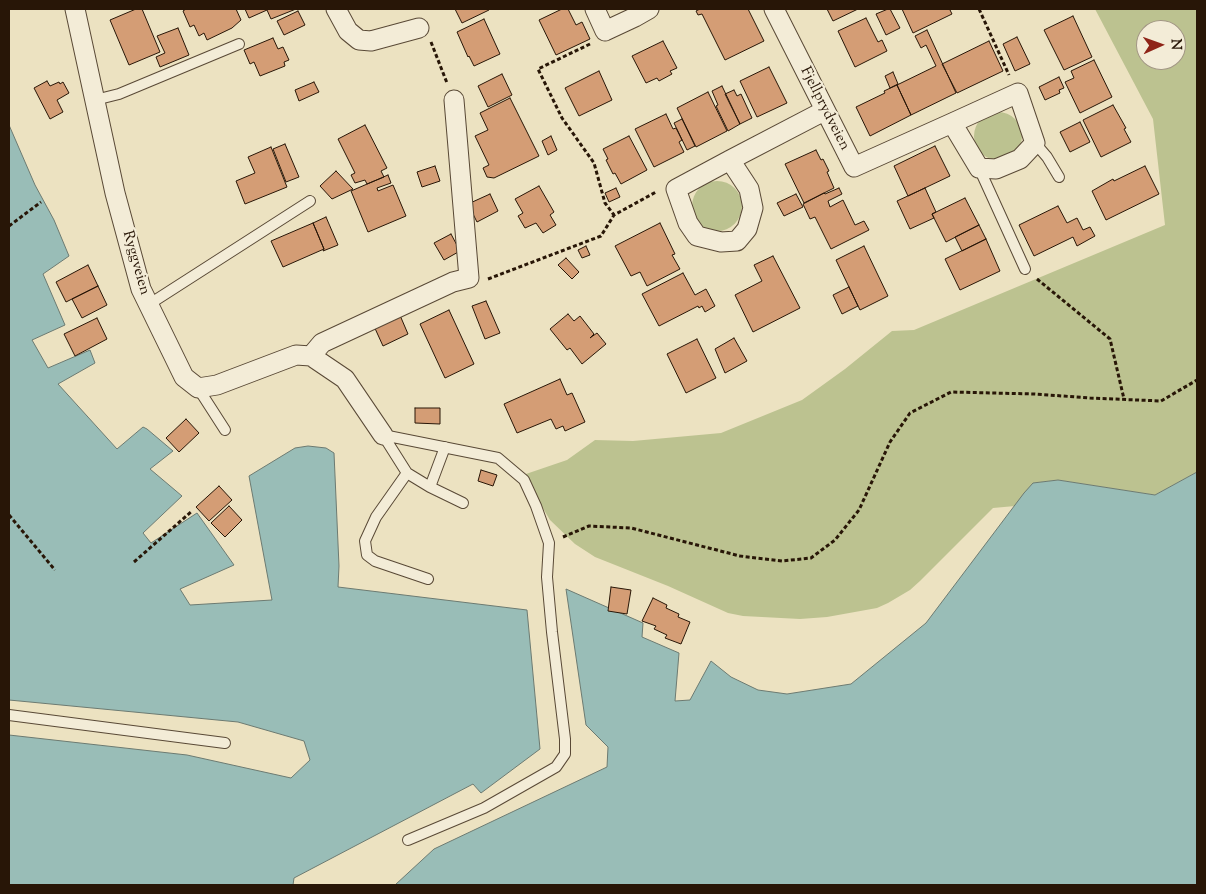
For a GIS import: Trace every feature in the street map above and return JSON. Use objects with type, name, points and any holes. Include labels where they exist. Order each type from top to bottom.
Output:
[{"type":"street","name":"Ryggveien","points":[[75,9],[115,193],[141,289],[184,377],[198,388]]},
{"type":"street","points":[[336,9],[348,31],[359,40],[371,41],[420,28]]},
{"type":"street","points":[[594,9],[605,31],[649,9]]},
{"type":"street","name":"Fjellprydveien","points":[[774,9],[854,167],[1018,93]]},
{"type":"street","points":[[952,123],[979,168],[996,169],[1020,159],[1035,143],[1018,93]]},
{"type":"street","points":[[311,356],[322,343],[453,282],[470,278],[454,100]]},
{"type":"street","points":[[730,160],[749,189],[753,208],[747,229],[737,241],[721,242],[697,236],[688,223],[676,189],[730,160],[824,111]]},
{"type":"street","points":[[198,388],[217,385],[296,355],[311,356],[345,379],[383,434]]},
{"type":"lane","points":[[95,100],[119,94],[239,44]]},
{"type":"lane","points":[[1035,143],[1047,157],[1059,177]]},
{"type":"lane","points":[[979,168],[1024,270]]},
{"type":"lane","points":[[148,305],[310,201]]},
{"type":"lane","points":[[198,388],[225,430]]},
{"type":"lane","points":[[383,434],[498,458],[524,480],[536,506],[548,544],[551,623],[565,739],[565,754],[556,767],[484,808],[408,840]]},
{"type":"lane","points":[[383,434],[407,473],[463,503]]},
{"type":"lane","points":[[430,487],[445,447]]},
{"type":"lane","points":[[407,473],[376,517],[365,542],[367,555],[375,561],[428,579]]},
{"type":"lane","points":[[9,715],[225,743]]},
{"type":"path","points":[[978,9],[1018,93]]},
{"type":"path","points":[[420,28],[431,42],[454,100]]},
{"type":"path","points":[[605,31],[598,40],[538,70],[562,118],[594,163],[605,203],[614,215]]},
{"type":"path","points":[[470,278],[489,280],[600,236],[614,215],[664,188],[676,189]]},
{"type":"path","points":[[9,226],[41,202]]},
{"type":"path","points":[[1024,270],[1110,339],[1124,399]]},
{"type":"path","points":[[548,544],[590,526],[631,528],[740,556],[782,561],[812,558],[835,540],[859,510],[890,442],[910,414],[951,392],[1161,401],[1197,380]]},
{"type":"path","points":[[134,562],[192,511]]},
{"type":"path","points":[[9,515],[55,570]]},
{"type":"green space","points":[[1095,9],[1197,9],[1197,472],[1155,495],[1058,480],[1034,483],[1015,506],[993,508],[910,590],[877,608],[827,617],[800,619],[743,616],[728,613],[668,586],[595,557],[575,544],[550,520],[523,475],[567,460],[595,440],[633,441],[721,433],[802,400],[845,369],[892,331],[914,330],[1165,225],[1153,119]]},
{"type":"green space","points":[[993,112],[1003,112],[1012,116],[1018,122],[1021,127],[1021,145],[1012,156],[1003,160],[993,160],[984,156],[978,150],[974,141],[974,131],[978,122],[984,116]]},
{"type":"green space","points":[[712,181],[722,181],[735,188],[742,201],[742,211],[735,224],[722,231],[712,231],[703,227],[696,220],[692,211],[692,201],[696,192],[703,185]]},
{"type":"water","points":[[9,125],[69,256],[43,274],[65,325],[32,340],[48,368],[90,350],[95,363],[58,384],[117,449],[143,427],[173,451],[150,469],[182,496],[143,533],[151,543],[197,513],[234,565],[180,589],[190,605],[272,600],[249,476],[295,448],[308,446],[326,448],[334,453],[339,566],[338,587],[527,610],[540,749],[481,793],[473,784],[294,878],[293,885],[9,885],[9,735],[187,755],[291,778],[310,760],[304,741],[238,722],[9,700]]},
{"type":"water","points":[[1197,472],[1197,885],[395,885],[434,849],[607,767],[608,747],[586,725],[566,589],[643,623],[642,637],[679,653],[675,701],[690,700],[711,661],[731,677],[758,690],[787,694],[851,684],[926,623],[1033,483],[1058,480],[1155,495]]},
{"type":"building","points":[[136,9],[142,9],[160,52],[129,65],[110,20]]},
{"type":"building","points":[[186,9],[236,9],[241,20],[232,28],[207,40],[204,33],[199,36],[194,25],[190,27],[183,11]]},
{"type":"building","points":[[245,9],[296,9],[271,19],[267,10],[249,18]]},
{"type":"building","points":[[455,9],[488,9],[489,10],[462,23]]},
{"type":"building","points":[[562,9],[568,9],[576,25],[582,22],[590,39],[556,55],[539,20]]},
{"type":"building","points":[[700,9],[748,9],[764,41],[725,60],[702,14],[698,15],[696,11]]},
{"type":"building","points":[[827,9],[858,9],[833,21]]},
{"type":"building","points":[[890,9],[900,28],[886,35],[876,14]]},
{"type":"building","points":[[902,9],[952,9],[950,10],[952,14],[913,33]]},
{"type":"building","points":[[298,11],[305,25],[284,35],[277,21]]},
{"type":"building","points":[[1073,16],[1092,57],[1064,70],[1044,30]]},
{"type":"building","points":[[866,18],[878,42],[882,40],[887,51],[855,67],[838,31]]},
{"type":"building","points":[[484,19],[500,54],[474,66],[457,32]]},
{"type":"building","points":[[178,28],[189,55],[160,67],[156,57],[165,53],[157,36]]},
{"type":"building","points":[[927,30],[956,93],[911,115],[897,85],[936,66],[926,45],[921,48],[915,36]]},
{"type":"building","points":[[1017,37],[1030,64],[1015,71],[1003,44]]},
{"type":"building","points":[[273,38],[278,49],[283,47],[289,60],[284,62],[285,66],[260,76],[254,62],[250,64],[244,50]]},
{"type":"building","points":[[663,41],[677,68],[670,71],[672,74],[659,81],[657,78],[646,83],[632,56]]},
{"type":"building","points":[[989,41],[1003,71],[957,93],[942,64]]},
{"type":"building","points":[[1094,60],[1112,97],[1080,113],[1065,82],[1074,78],[1071,71]]},
{"type":"building","points":[[769,67],[787,103],[757,117],[740,81]]},
{"type":"building","points":[[599,71],[612,100],[579,116],[565,88]]},
{"type":"building","points":[[893,72],[898,84],[890,88],[885,76]]},
{"type":"building","points":[[502,74],[512,95],[488,107],[478,86]]},
{"type":"building","points":[[1059,77],[1064,88],[1059,90],[1060,93],[1045,100],[1039,87]]},
{"type":"building","points":[[47,81],[50,86],[63,82],[69,93],[57,100],[63,112],[50,119],[34,88]]},
{"type":"building","points":[[314,82],[319,92],[299,101],[295,90]]},
{"type":"building","points":[[897,85],[911,115],[870,136],[856,107]]},
{"type":"building","points":[[722,86],[740,124],[728,131],[716,106],[718,105],[712,91]]},
{"type":"building","points":[[734,90],[737,96],[741,94],[752,118],[740,124],[725,94]]},
{"type":"building","points":[[708,92],[727,131],[696,147],[677,108]]},
{"type":"building","points":[[510,98],[539,156],[494,178],[487,177],[483,168],[489,165],[475,136],[488,130],[480,113]]},
{"type":"building","points":[[1113,105],[1126,128],[1124,129],[1131,142],[1101,157],[1083,120]]},
{"type":"building","points":[[666,114],[673,129],[676,128],[682,140],[679,142],[684,152],[654,167],[635,129]]},
{"type":"building","points":[[682,119],[695,146],[687,150],[674,123]]},
{"type":"building","points":[[1080,122],[1090,142],[1070,152],[1060,132]]},
{"type":"building","points":[[365,125],[387,168],[381,171],[384,177],[367,184],[365,180],[355,183],[351,175],[355,173],[338,139]]},
{"type":"building","points":[[551,136],[557,150],[548,155],[542,141]]},
{"type":"building","points":[[629,136],[647,170],[621,184],[615,173],[613,174],[603,149]]},
{"type":"building","points":[[285,144],[299,177],[286,182],[273,149]]},
{"type":"building","points":[[935,146],[950,176],[908,196],[894,166]]},
{"type":"building","points":[[271,147],[287,187],[245,204],[236,181],[255,173],[248,157]]},
{"type":"building","points":[[816,150],[829,171],[827,172],[834,188],[804,203],[785,164]]},
{"type":"building","points":[[435,166],[440,181],[422,187],[417,172]]},
{"type":"building","points":[[1145,166],[1159,194],[1106,220],[1092,191],[1113,179],[1114,181]]},
{"type":"building","points":[[336,171],[353,189],[332,199],[320,186]]},
{"type":"building","points":[[388,175],[391,183],[377,188],[378,191],[393,185],[406,216],[368,232],[351,191]]},
{"type":"building","points":[[539,186],[554,212],[550,215],[556,225],[543,233],[536,223],[525,228],[518,216],[523,213],[515,199]]},
{"type":"building","points":[[616,188],[620,197],[609,202],[605,193]]},
{"type":"building","points":[[839,188],[842,194],[828,201],[830,207],[843,200],[855,225],[864,221],[869,230],[831,249],[815,217],[810,219],[803,204],[824,193]]},
{"type":"building","points":[[925,188],[936,212],[932,214],[934,218],[910,229],[897,201]]},
{"type":"building","points":[[490,194],[498,211],[477,222],[468,204]]},
{"type":"building","points":[[796,194],[803,207],[784,216],[777,203]]},
{"type":"building","points":[[965,198],[979,225],[946,242],[932,214]]},
{"type":"building","points":[[1058,206],[1067,223],[1077,218],[1083,230],[1090,227],[1095,236],[1077,246],[1073,237],[1034,256],[1019,225]]},
{"type":"building","points":[[326,217],[338,245],[323,251],[324,249],[313,223]]},
{"type":"building","points":[[313,223],[324,249],[283,267],[271,241]]},
{"type":"building","points":[[660,223],[675,254],[672,255],[680,269],[647,286],[640,272],[631,276],[615,246]]},
{"type":"building","points":[[979,225],[986,239],[962,251],[955,237]]},
{"type":"building","points":[[451,234],[460,251],[444,260],[434,243]]},
{"type":"building","points":[[986,239],[1000,271],[960,290],[945,259]]},
{"type":"building","points":[[586,246],[590,255],[582,258],[578,250]]},
{"type":"building","points":[[864,246],[888,296],[860,310],[836,260]]},
{"type":"building","points":[[773,256],[800,308],[753,332],[735,295],[762,281],[754,265]]},
{"type":"building","points":[[566,258],[579,272],[572,279],[558,265]]},
{"type":"building","points":[[88,265],[98,286],[66,302],[56,282]]},
{"type":"building","points":[[683,273],[695,295],[706,289],[715,306],[705,312],[702,306],[699,308],[698,306],[659,326],[642,294]]},
{"type":"building","points":[[98,286],[107,305],[82,318],[72,299]]},
{"type":"building","points":[[849,287],[858,306],[842,314],[833,295]]},
{"type":"building","points":[[486,301],[500,333],[485,339],[472,306]]},
{"type":"building","points":[[449,310],[474,364],[445,378],[420,324]]},
{"type":"building","points":[[399,313],[408,334],[383,346],[373,324]]},
{"type":"building","points":[[568,314],[574,321],[580,316],[594,334],[590,338],[597,333],[606,344],[582,364],[570,348],[567,350],[550,329]]},
{"type":"building","points":[[97,318],[107,339],[75,356],[64,334]]},
{"type":"building","points":[[734,338],[747,361],[725,373],[715,349]]},
{"type":"building","points":[[697,339],[716,378],[686,393],[667,354]]},
{"type":"building","points":[[560,379],[567,395],[572,393],[585,422],[565,431],[563,426],[556,429],[551,419],[517,433],[504,404]]},
{"type":"building","points":[[415,408],[440,408],[440,424],[415,423]]},
{"type":"building","points":[[186,419],[199,433],[179,452],[166,438]]},
{"type":"building","points":[[481,470],[497,475],[493,486],[478,481]]},
{"type":"building","points":[[219,486],[232,500],[209,521],[196,507]]},
{"type":"building","points":[[229,506],[242,520],[225,537],[211,523]]},
{"type":"building","points":[[611,587],[631,590],[627,614],[608,611]]},
{"type":"building","points":[[653,598],[667,605],[666,608],[679,614],[678,617],[690,622],[681,644],[665,638],[667,635],[654,629],[656,626],[642,621]]}]
